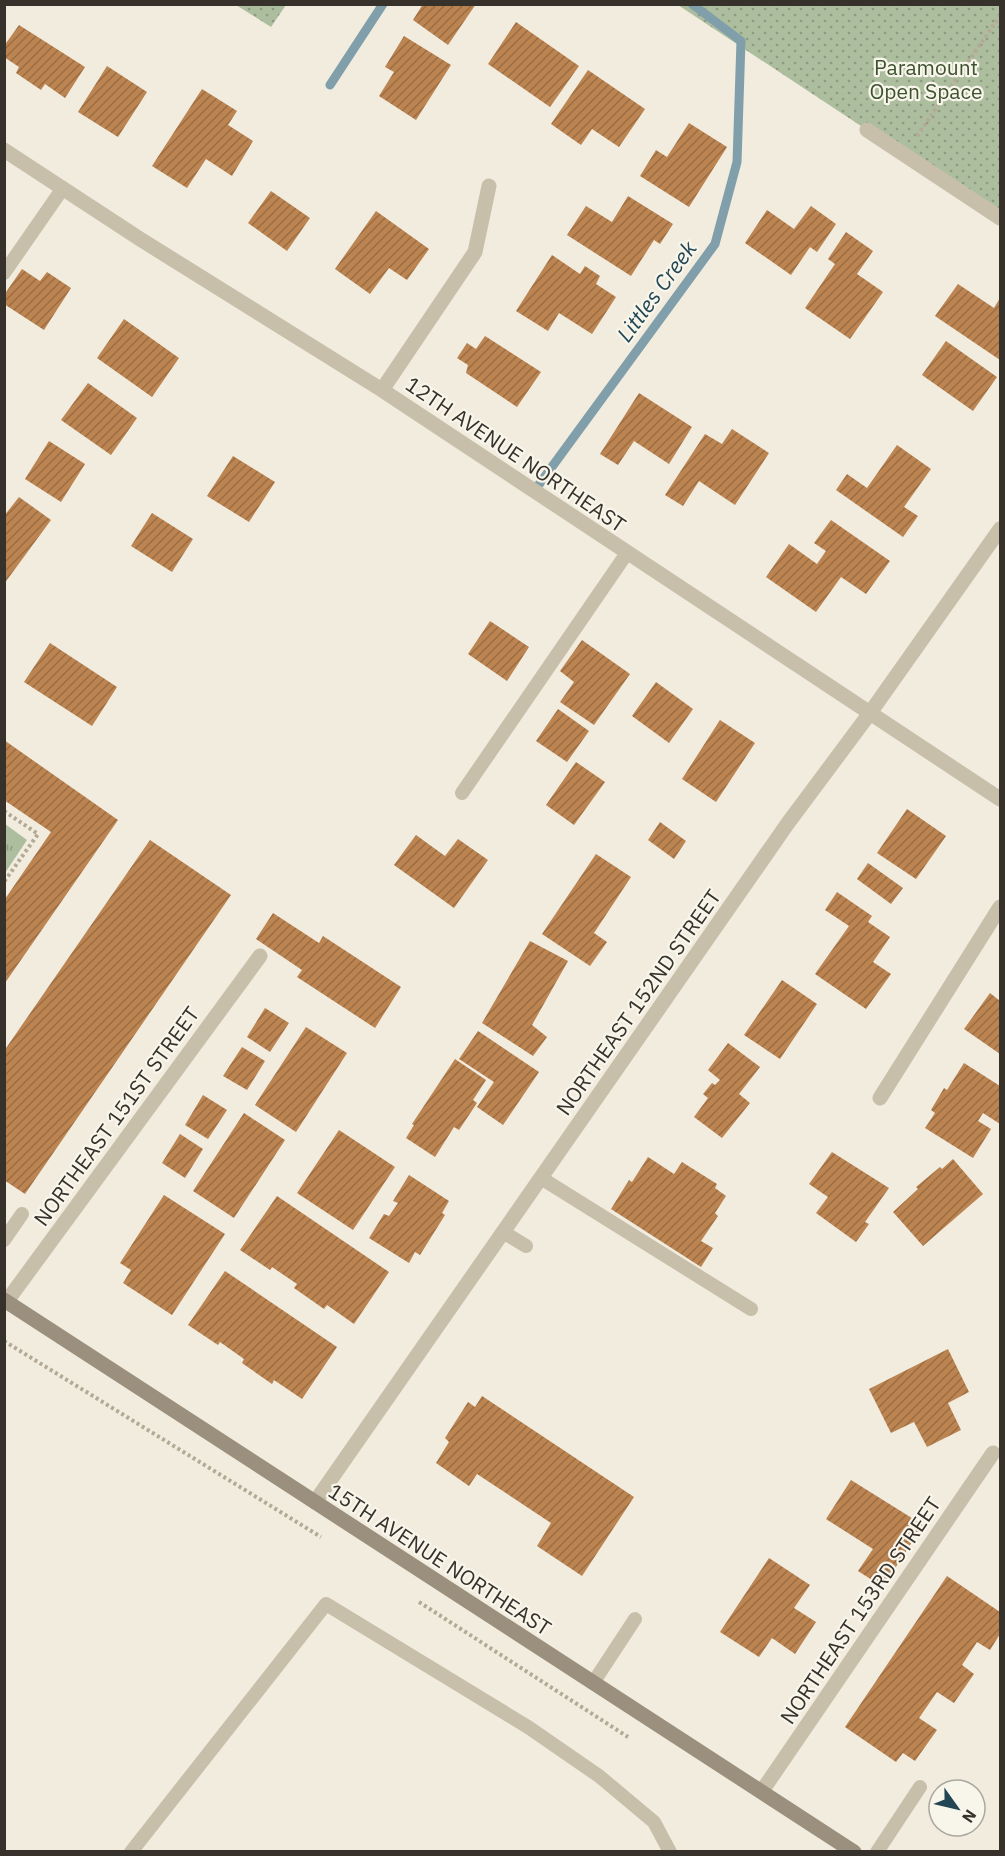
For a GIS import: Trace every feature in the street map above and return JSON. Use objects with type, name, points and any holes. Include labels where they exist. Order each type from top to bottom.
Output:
[{"type":"main road","name":"15TH AVENUE NORTHEAST","points":[[5,1300],[854,1851]]},
{"type":"street","points":[[867,130],[1000,218]]},
{"type":"street","name":"12TH AVENUE NORTHEAST","points":[[4,150],[382,390],[1000,799]]},
{"type":"street","points":[[382,390],[475,252],[489,186]]},
{"type":"street","name":"NORTHEAST 152ND STREET","points":[[315,1502],[788,823],[870,713],[1000,530]]},
{"type":"street","points":[[880,1098],[1000,907]]},
{"type":"street","name":"NORTHEAST 151ST STREET","points":[[5,1300],[260,956]]},
{"type":"street","name":"NORTHEAST 153RD STREET","points":[[762,1791],[993,1453]]},
{"type":"lane","points":[[4,273],[63,188]]},
{"type":"lane","points":[[462,793],[627,553]]},
{"type":"lane","points":[[541,1178],[751,1309]]},
{"type":"lane","points":[[4,1240],[22,1214]]},
{"type":"lane","points":[[503,1232],[526,1245]]},
{"type":"lane","points":[[131,1851],[326,1604],[528,1727],[599,1776],[654,1822],[670,1851]]},
{"type":"lane","points":[[593,1683],[636,1619]]},
{"type":"lane","points":[[877,1851],[920,1787]]},
{"type":"path","points":[[904,154],[1000,16]]},
{"type":"path","points":[[4,811],[38,834],[4,882]]},
{"type":"path","points":[[4,1341],[321,1537]]},
{"type":"path","points":[[419,1602],[637,1743]]},
{"type":"green space","points":[[236,5],[286,5],[271,27]]},
{"type":"green space","name":"Paramount Open Space","points":[[678,5],[1000,5],[1000,218]]},
{"type":"green space","points":[[5,824],[27,840],[5,873]]},
{"type":"building","points":[[423,4],[476,4],[448,45],[413,20]]},
{"type":"building","points":[[516,22],[579,66],[550,107],[488,64]]},
{"type":"building","points":[[19,25],[85,67],[65,98],[45,84],[41,90],[16,73],[19,67],[4,57],[4,46]]},
{"type":"building","points":[[404,36],[451,65],[416,120],[379,96],[394,72],[385,67]]},
{"type":"building","points":[[107,66],[147,92],[118,137],[78,112]]},
{"type":"building","points":[[588,70],[645,109],[619,147],[592,129],[581,145],[551,124]]},
{"type":"building","points":[[202,89],[237,111],[228,125],[253,141],[232,176],[206,159],[187,188],[152,166]]},
{"type":"building","points":[[689,123],[727,147],[689,207],[640,176],[656,150],[667,157]]},
{"type":"building","points":[[271,191],[310,218],[287,251],[248,223]]},
{"type":"building","points":[[628,196],[673,224],[660,244],[654,240],[631,276],[567,235],[586,206],[612,222]]},
{"type":"building","points":[[811,206],[836,224],[817,252],[810,247],[791,275],[745,243],[767,210],[794,229]]},
{"type":"building","points":[[376,211],[429,249],[407,280],[389,268],[370,294],[335,269]]},
{"type":"building","points":[[846,232],[873,251],[857,274],[883,292],[850,339],[805,308],[835,264],[828,259]]},
{"type":"building","points":[[552,255],[580,274],[585,266],[600,276],[596,284],[616,297],[592,334],[559,313],[548,331],[516,311]]},
{"type":"building","points":[[22,269],[40,281],[47,272],[71,288],[44,330],[4,304],[4,295]]},
{"type":"building","points":[[958,284],[994,308],[1000,298],[1000,360],[935,316]]},
{"type":"building","points":[[124,319],[179,358],[152,397],[97,358]]},
{"type":"building","points":[[485,336],[541,372],[517,407],[466,373],[468,365],[457,358],[467,343],[476,349]]},
{"type":"building","points":[[946,341],[997,377],[973,411],[922,375]]},
{"type":"building","points":[[88,383],[137,418],[111,455],[61,420]]},
{"type":"building","points":[[639,393],[692,427],[669,464],[634,441],[618,465],[600,454]]},
{"type":"building","points":[[732,429],[769,453],[735,505],[699,481],[683,506],[665,495],[705,434],[722,444]]},
{"type":"building","points":[[49,441],[85,464],[61,502],[25,479]]},
{"type":"building","points":[[897,445],[931,469],[904,507],[918,516],[903,537],[836,490],[847,474],[867,488]]},
{"type":"building","points":[[233,456],[275,482],[249,522],[207,496]]},
{"type":"building","points":[[19,497],[51,520],[4,584],[4,516]]},
{"type":"building","points":[[152,513],[193,539],[172,572],[131,546]]},
{"type":"building","points":[[831,520],[890,561],[866,594],[841,577],[816,612],[766,577],[789,544],[817,564],[826,551],[814,543]]},
{"type":"building","points":[[490,621],[529,647],[507,681],[468,654]]},
{"type":"building","points":[[582,640],[630,674],[594,725],[560,702],[574,682],[560,671]]},
{"type":"building","points":[[50,643],[117,687],[92,726],[24,682]]},
{"type":"building","points":[[656,682],[693,709],[669,743],[632,716]]},
{"type":"building","points":[[558,709],[589,731],[567,762],[536,741]]},
{"type":"building","points":[[720,720],[755,743],[716,802],[682,779]]},
{"type":"building","points":[[4,740],[118,820],[5,983],[5,899],[51,832],[4,800]]},
{"type":"building","points":[[576,762],[605,782],[574,825],[546,805]]},
{"type":"building","points":[[907,809],[946,836],[916,879],[877,853]]},
{"type":"building","points":[[660,822],[686,841],[674,859],[648,840]]},
{"type":"building","points":[[416,835],[445,856],[458,839],[488,860],[454,908],[394,865]]},
{"type":"building","points":[[150,840],[231,895],[25,1194],[4,1180],[4,1051]]},
{"type":"building","points":[[596,854],[631,877],[594,933],[607,942],[590,966],[542,934]]},
{"type":"building","points":[[868,863],[903,888],[891,904],[857,879]]},
{"type":"building","points":[[837,892],[872,916],[868,922],[890,937],[873,962],[891,974],[866,1009],[815,974],[849,926],[825,910]]},
{"type":"building","points":[[273,913],[319,943],[323,936],[401,987],[375,1028],[297,977],[302,970],[256,939]]},
{"type":"building","points":[[530,941],[568,961],[532,1025],[547,1037],[533,1056],[482,1023]]},
{"type":"building","points":[[782,980],[817,1004],[780,1059],[744,1035]]},
{"type":"building","points":[[990,993],[1000,1001],[1000,1054],[964,1029]]},
{"type":"building","points":[[265,1008],[289,1023],[270,1052],[247,1037]]},
{"type":"building","points":[[306,1027],[347,1053],[296,1132],[255,1105]]},
{"type":"building","points":[[478,1031],[539,1072],[503,1125],[477,1107],[494,1082],[459,1059]]},
{"type":"building","points":[[728,1043],[760,1067],[739,1094],[750,1103],[722,1138],[694,1117],[708,1098],[703,1094],[712,1083],[715,1085],[720,1080],[708,1070]]},
{"type":"building","points":[[242,1047],[265,1061],[247,1090],[223,1076]]},
{"type":"building","points":[[455,1059],[486,1080],[473,1100],[477,1103],[459,1130],[454,1127],[435,1157],[406,1138],[414,1125],[412,1124]]},
{"type":"building","points":[[964,1063],[1000,1086],[1000,1124],[983,1113],[978,1121],[991,1129],[973,1158],[925,1128],[935,1113],[931,1110],[944,1088],[947,1090]]},
{"type":"building","points":[[203,1095],[227,1110],[208,1139],[185,1125]]},
{"type":"building","points":[[244,1113],[285,1140],[234,1218],[193,1191]]},
{"type":"building","points":[[339,1130],[395,1167],[353,1230],[297,1193]]},
{"type":"building","points":[[180,1134],[203,1149],[185,1178],[162,1163]]},
{"type":"building","points":[[832,1152],[889,1188],[865,1222],[869,1224],[856,1242],[816,1213],[828,1197],[809,1184]]},
{"type":"building","points":[[648,1157],[674,1174],[682,1162],[717,1184],[715,1188],[726,1196],[715,1213],[718,1216],[701,1241],[713,1248],[701,1267],[611,1209],[629,1180],[632,1182]]},
{"type":"building","points":[[953,1159],[983,1194],[923,1246],[893,1212],[918,1189],[916,1187]]},
{"type":"building","points":[[409,1175],[449,1201],[442,1213],[445,1215],[420,1255],[415,1252],[409,1263],[369,1238],[384,1214],[389,1216],[398,1203],[393,1201]]},
{"type":"building","points":[[164,1195],[225,1234],[172,1315],[123,1283],[131,1270],[120,1263]]},
{"type":"building","points":[[277,1196],[389,1272],[354,1324],[327,1305],[324,1309],[294,1288],[297,1284],[272,1267],[270,1270],[240,1250]]},
{"type":"building","points":[[225,1271],[337,1347],[302,1399],[274,1380],[272,1384],[242,1363],[244,1359],[220,1342],[218,1345],[188,1325]]},
{"type":"building","points":[[948,1349],[969,1392],[948,1403],[961,1430],[927,1447],[914,1422],[891,1433],[869,1389]]},
{"type":"building","points":[[482,1396],[634,1497],[582,1576],[537,1546],[551,1523],[477,1474],[469,1486],[436,1463],[449,1442],[445,1438],[468,1402],[475,1407]]},
{"type":"building","points":[[851,1480],[923,1525],[883,1587],[858,1571],[873,1549],[826,1519]]},
{"type":"building","points":[[769,1558],[810,1585],[794,1608],[816,1622],[795,1654],[772,1638],[759,1657],[720,1632]]},
{"type":"building","points":[[947,1576],[1000,1612],[1000,1634],[990,1650],[977,1642],[962,1665],[974,1674],[954,1703],[937,1692],[919,1718],[937,1730],[915,1761],[903,1753],[896,1762],[845,1727]]},
{"type":"waterway","points":[[330,85],[383,4]]},
{"type":"waterway","name":"Littles Creek","points":[[535,490],[715,244],[737,162],[741,41],[692,4]]}]
